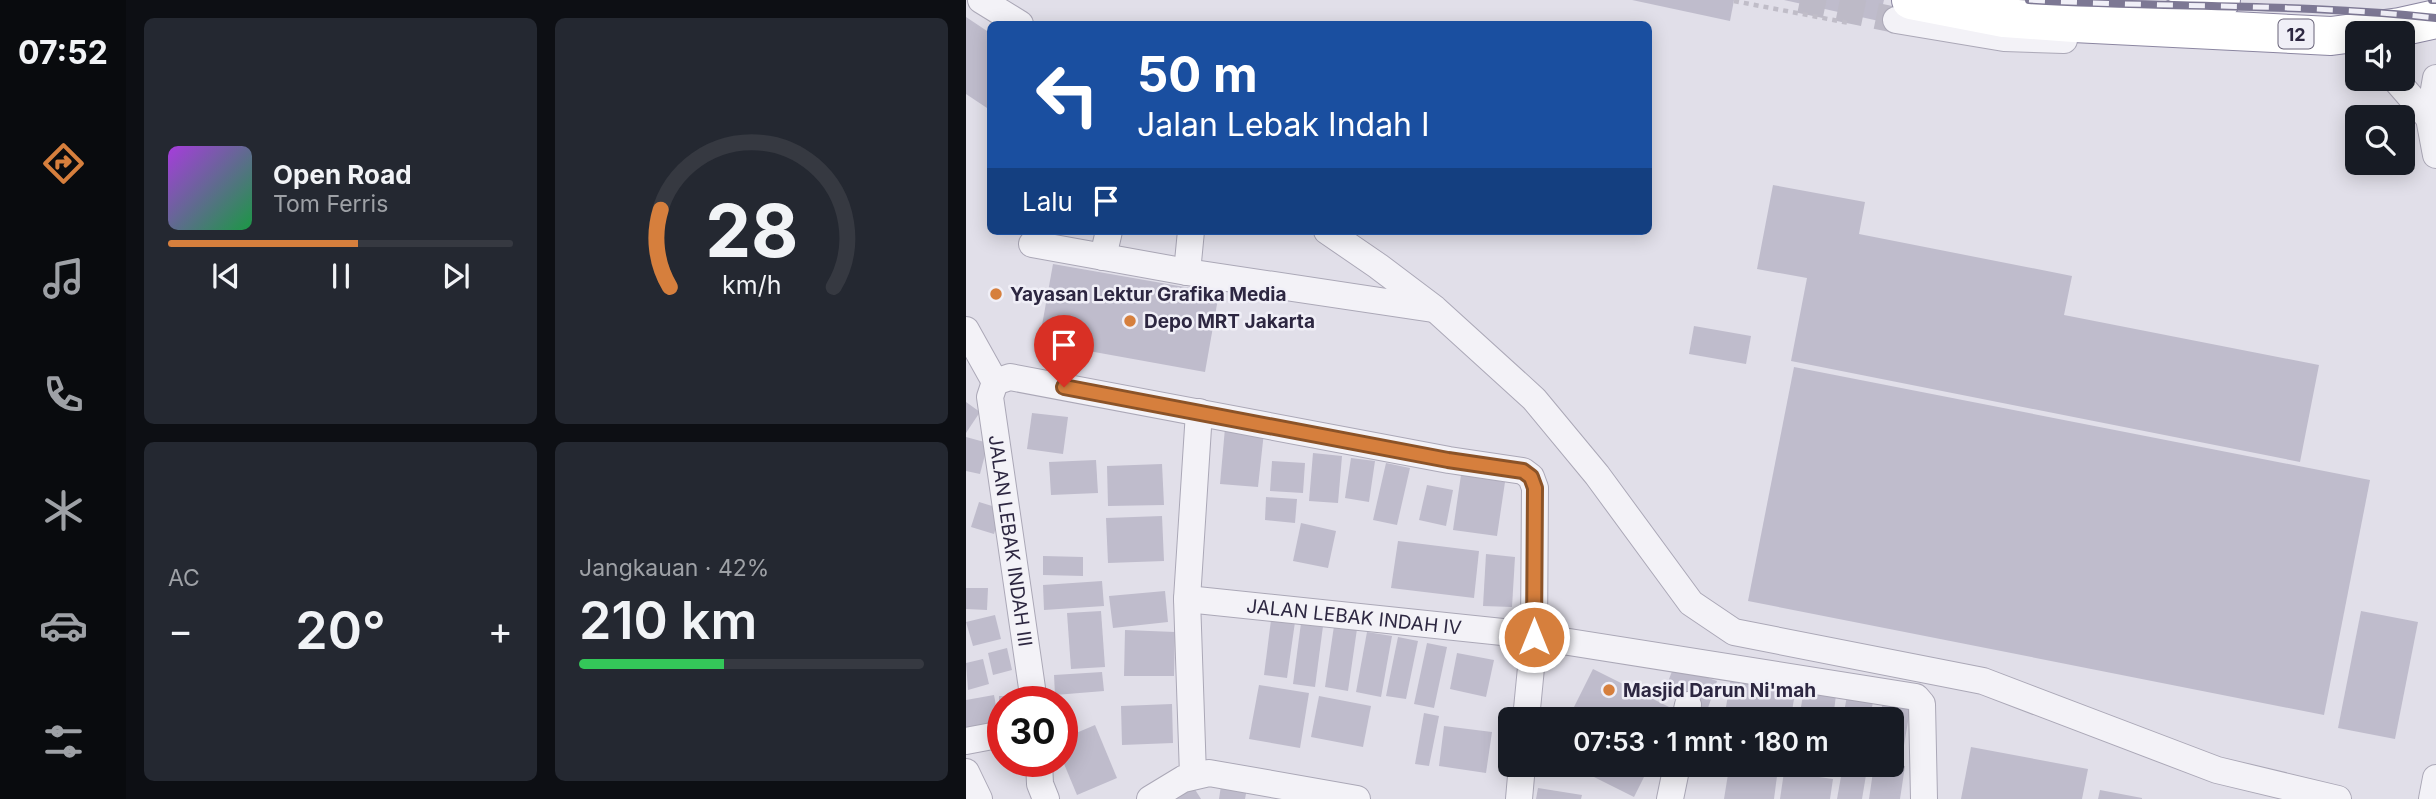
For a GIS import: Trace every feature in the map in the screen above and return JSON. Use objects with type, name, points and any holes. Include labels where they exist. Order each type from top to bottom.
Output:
[{"type":"highway","name":"12","points":[[2155,27],[2221,0]]},
{"type":"highway","name":"12","points":[[1904,10],[2344,43],[2436,19]]},
{"type":"street","points":[[981,0],[1015,21]]},
{"type":"street","points":[[2435,150],[2428,118],[2436,78]]},
{"type":"street","points":[[2405,91],[2428,118]]},
{"type":"street","points":[[1187,272],[1191,235]]},
{"type":"street","points":[[1333,235],[1435,309],[1534,399],[1597,475],[1691,603],[1734,632],[1983,681],[2217,771],[2338,799]]},
{"type":"street","points":[[1032,244],[1106,244],[1187,272],[1435,309]]},
{"type":"street","points":[[966,330],[995,382],[1010,377],[1448,460],[1523,471],[1531,477],[1535,488],[1534,637],[1527,707]]},
{"type":"street","name":"JALAN LEBAK INDAH III","points":[[995,382],[990,397],[1032,686]]},
{"type":"street","points":[[1184,779],[1187,599],[1199,412]]},
{"type":"street","name":"JALAN LEBAK INDAH IV","points":[[1187,599],[1512,633],[1916,697],[1922,704],[1924,799]]},
{"type":"street","points":[[966,741],[987,737]]},
{"type":"street","points":[[966,772],[979,799]]},
{"type":"street","points":[[1150,799],[1184,779],[1209,773],[1357,799]]},
{"type":"street","points":[[1040,777],[1046,799]]},
{"type":"street","points":[[1519,799],[1521,777]]},
{"type":"street","points":[[1670,799],[1675,777]]},
{"type":"street","points":[[2432,799],[2436,778]]},
{"type":"path","points":[[1734,1],[1849,23]]},
{"type":"building","points":[[1632,0],[1734,0],[1730,21]]},
{"type":"building","points":[[1784,0],[1884,0],[1879,21]]},
{"type":"building","points":[[966,17],[987,31],[987,108],[966,94]]},
{"type":"building","points":[[1773,185],[1865,202],[1859,234],[2072,276],[2064,315],[2319,365],[2300,462],[1791,361],[1807,278],[1757,269]]},
{"type":"building","points":[[1053,264],[1219,293],[1205,372],[1039,342]]},
{"type":"building","points":[[1694,326],[1751,336],[1746,364],[1689,354]]},
{"type":"building","points":[[1794,367],[2370,480],[2324,715],[1748,601]]},
{"type":"building","points":[[966,402],[980,412],[966,433]]},
{"type":"building","points":[[1032,413],[1068,417],[1063,454],[1027,449]]},
{"type":"building","points":[[1225,428],[1264,432],[1258,487],[1220,484]]},
{"type":"building","points":[[966,437],[988,443],[980,474],[966,471]]},
{"type":"building","points":[[1313,453],[1342,456],[1338,503],[1309,501]]},
{"type":"building","points":[[1351,458],[1375,461],[1369,502],[1345,498]]},
{"type":"building","points":[[1096,460],[1098,493],[1051,495],[1049,462]]},
{"type":"building","points":[[1272,461],[1305,463],[1303,493],[1270,491]]},
{"type":"building","points":[[1386,463],[1410,468],[1397,525],[1373,520]]},
{"type":"building","points":[[1162,464],[1164,505],[1108,506],[1107,466]]},
{"type":"building","points":[[1461,475],[1505,482],[1497,536],[1453,530]]},
{"type":"building","points":[[1427,485],[1453,490],[1446,526],[1419,520]]},
{"type":"building","points":[[1266,497],[1297,499],[1295,523],[1265,520]]},
{"type":"building","points":[[979,502],[1002,509],[994,534],[971,527]]},
{"type":"building","points":[[1162,516],[1164,561],[1108,563],[1106,518]]},
{"type":"building","points":[[1301,523],[1336,531],[1328,568],[1293,561]]},
{"type":"building","points":[[1398,541],[1479,551],[1474,598],[1391,588]]},
{"type":"building","points":[[1486,554],[1515,557],[1512,607],[1483,606]]},
{"type":"building","points":[[1043,556],[1083,557],[1083,576],[1043,575]]},
{"type":"building","points":[[1102,581],[1104,606],[1044,610],[1043,585]]},
{"type":"building","points":[[966,588],[988,588],[987,610],[966,609]]},
{"type":"building","points":[[1165,591],[1168,622],[1113,628],[1109,596]]},
{"type":"building","points":[[1101,611],[1105,667],[1071,669],[1067,613]]},
{"type":"building","points":[[2361,611],[2418,622],[2395,739],[2338,728]]},
{"type":"building","points":[[1272,612],[1296,615],[1287,678],[1264,675]]},
{"type":"building","points":[[995,615],[1001,639],[973,646],[966,622]]},
{"type":"building","points":[[1301,623],[1323,626],[1315,687],[1293,684]]},
{"type":"building","points":[[1334,626],[1357,629],[1348,691],[1325,687]]},
{"type":"building","points":[[1125,630],[1175,632],[1174,676],[1124,676]]},
{"type":"building","points":[[1367,632],[1392,636],[1381,697],[1356,692]]},
{"type":"building","points":[[1398,637],[1418,641],[1406,699],[1386,696]]},
{"type":"building","points":[[1427,643],[1447,647],[1434,708],[1414,704]]},
{"type":"building","points":[[1007,648],[1012,670],[993,675],[988,653]]},
{"type":"building","points":[[1457,653],[1494,660],[1486,697],[1450,689]]},
{"type":"building","points":[[983,659],[989,684],[968,690],[966,663]]},
{"type":"building","points":[[1674,666],[1717,681],[1708,707],[1696,707],[1663,695]]},
{"type":"building","points":[[1593,669],[1669,707],[1574,707]]},
{"type":"building","points":[[1732,671],[1797,681],[1793,707],[1726,707]]},
{"type":"building","points":[[1102,672],[1104,691],[1078,693],[1078,686],[1055,686],[1054,675]]},
{"type":"building","points":[[1805,683],[1837,687],[1834,707],[1801,707]]},
{"type":"building","points":[[1259,685],[1309,693],[1300,748],[1249,739]]},
{"type":"building","points":[[1848,691],[1874,696],[1872,707],[1845,707]]},
{"type":"building","points":[[987,696],[987,730],[966,733],[966,700]]},
{"type":"building","points":[[1319,696],[1371,706],[1363,747],[1311,737]]},
{"type":"building","points":[[1883,700],[1911,704],[1904,745],[1904,707],[1882,707]]},
{"type":"building","points":[[1172,704],[1173,743],[1122,745],[1121,706]]},
{"type":"building","points":[[1424,713],[1439,716],[1429,766],[1415,764]]},
{"type":"building","points":[[1095,725],[1117,778],[1077,795],[1070,777],[1078,777],[1078,732]]},
{"type":"building","points":[[1444,726],[1492,732],[1486,773],[1439,766]]},
{"type":"building","points":[[1971,747],[2088,769],[2082,799],[1961,799]]},
{"type":"building","points":[[1594,777],[1644,777],[1634,797]]},
{"type":"building","points":[[1728,777],[1777,777],[1774,799],[1724,799]]},
{"type":"building","points":[[1783,777],[1833,779],[1830,799],[1780,799]]},
{"type":"building","points":[[1841,777],[1866,777],[1862,799],[1837,799]]},
{"type":"building","points":[[1872,777],[1903,777],[1900,799],[1869,799]]},
{"type":"building","points":[[1222,779],[1248,783],[1245,799],[1219,799]]},
{"type":"building","points":[[1189,780],[1201,799],[1162,799]]},
{"type":"building","points":[[1538,788],[1582,795],[1581,799],[1536,799]]},
{"type":"building","points":[[2100,790],[2142,798],[2142,799],[2098,799]]},
{"type":"tunnel","points":[[1800,0],[1896,20]]},
{"type":"railway","points":[[2029,0],[2335,10],[2436,18]]},
{"type":"place","name":"Yayasan Lektur Grafika Media","points":[[996,294]]},
{"type":"place","name":"Depo MRT Jakarta","points":[[1130,321]]},
{"type":"place","name":"Masjid Darun Ni'mah","points":[[1609,690]]},
{"type":"route","points":[[1064,387],[1448,460],[1523,471],[1531,477],[1535,488],[1534,637]]}]
